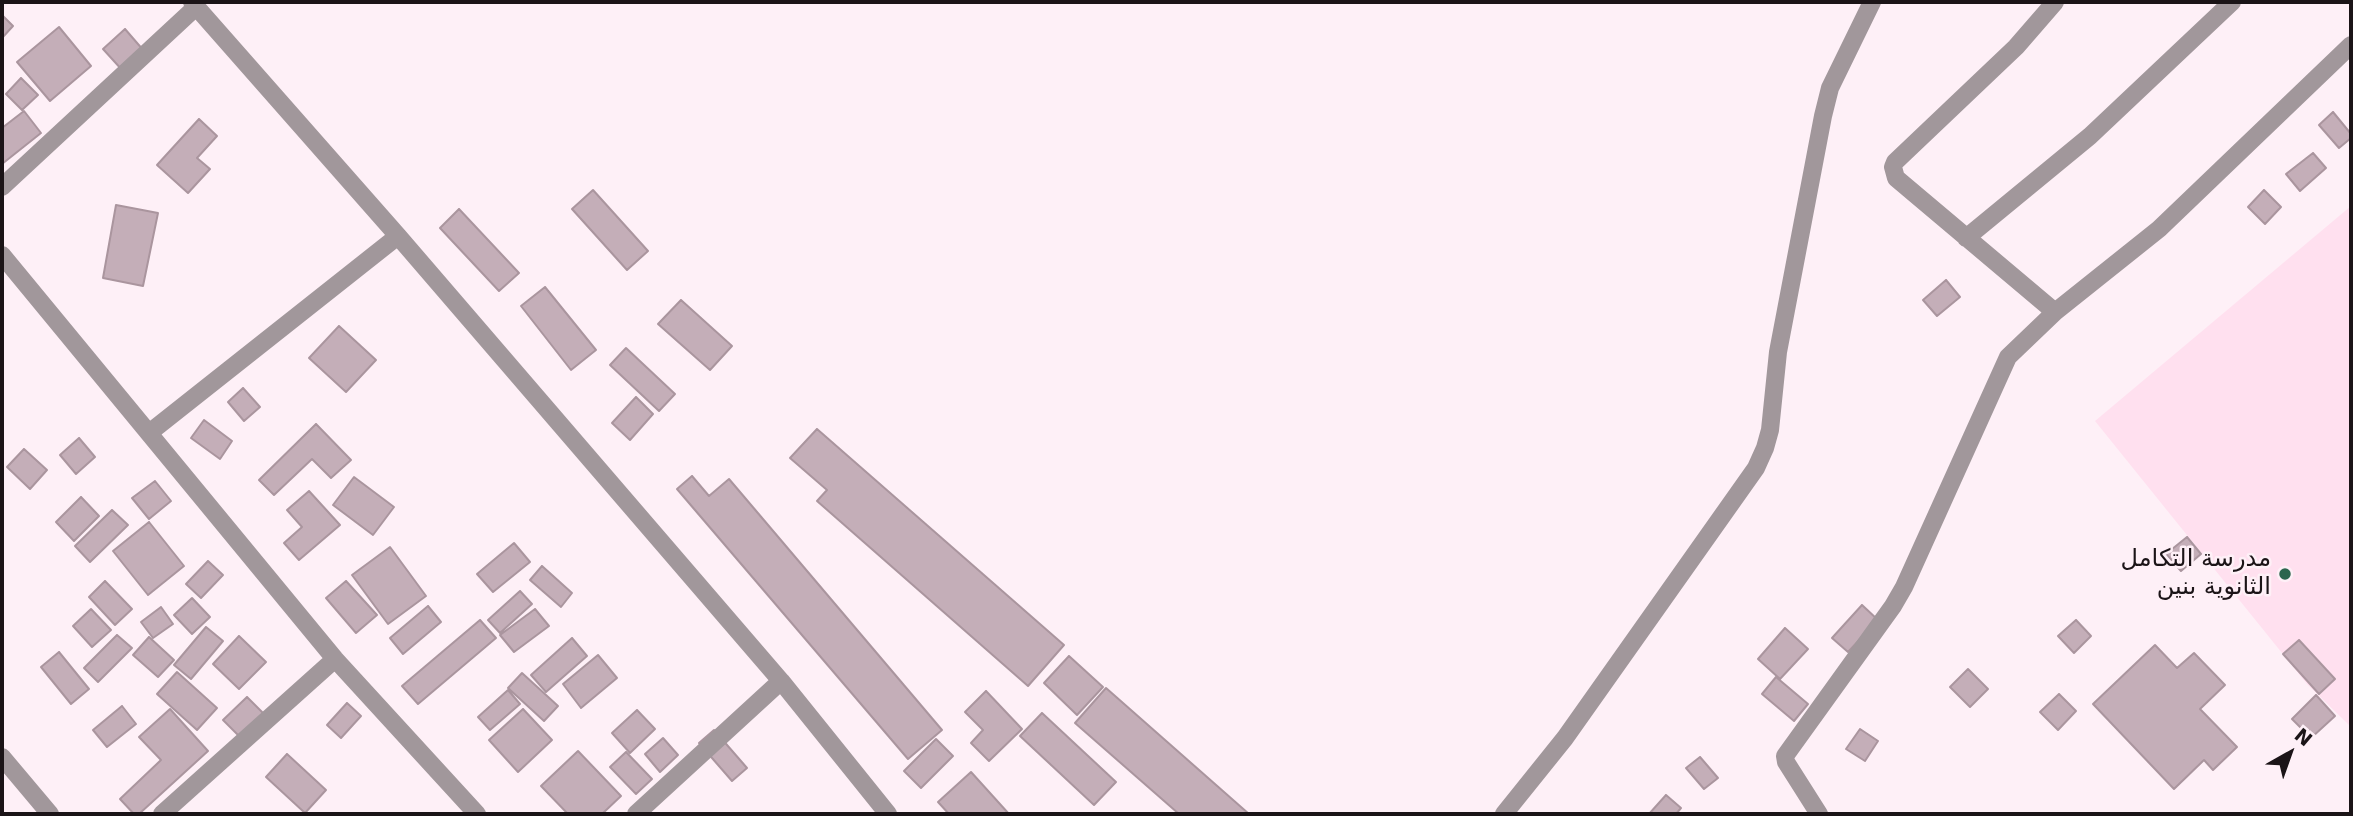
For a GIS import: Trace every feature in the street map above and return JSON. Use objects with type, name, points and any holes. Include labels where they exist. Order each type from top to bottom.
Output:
[{"type":"street","points":[[1504,814],[1565,738],[1756,468],[1770,430],[1778,352],[1823,116],[1830,88],[1872,2]]},
{"type":"street","points":[[2055,2],[2016,47],[1895,162],[1893,167],[1896,178],[2055,312]]},
{"type":"street","points":[[1966,238],[2090,136],[2232,2]]},
{"type":"street","points":[[2,187],[194,4],[398,236],[780,681],[888,814]]},
{"type":"street","points":[[1819,814],[1784,756],[1904,587],[2008,357],[2055,312],[2159,229],[2351,45]]},
{"type":"street","points":[[149,433],[398,236]]},
{"type":"street","points":[[2,255],[335,659],[477,814]]},
{"type":"street","points":[[162,814],[335,659]]},
{"type":"street","points":[[636,814],[780,681]]},
{"type":"street","points":[[2,757],[50,814]]},
{"type":"shaded area","name":"مدرسة التكامل الثانوية بنين","points":[[2351,206],[2351,727],[2307,684],[2095,421]]},
{"type":"building","points":[[2,15],[13,26],[2,38]]},
{"type":"building","points":[[59,27],[91,66],[50,101],[17,62]]},
{"type":"building","points":[[125,29],[144,51],[123,71],[103,49]]},
{"type":"building","points":[[21,78],[38,95],[22,110],[6,94]]},
{"type":"building","points":[[24,111],[41,133],[2,164],[2,128]]},
{"type":"building","points":[[2333,112],[2351,134],[2351,138],[2339,148],[2319,125]]},
{"type":"building","points":[[199,119],[217,136],[197,158],[210,169],[188,193],[157,165]]},
{"type":"building","points":[[2313,153],[2326,168],[2300,191],[2286,174]]},
{"type":"building","points":[[593,190],[648,251],[627,270],[572,209]]},
{"type":"building","points":[[2264,190],[2281,207],[2265,224],[2248,207]]},
{"type":"building","points":[[116,205],[158,213],[143,286],[103,278]]},
{"type":"building","points":[[459,209],[519,273],[499,291],[440,228]]},
{"type":"building","points":[[1946,280],[1960,297],[1937,316],[1923,300]]},
{"type":"building","points":[[545,287],[596,350],[571,370],[521,306]]},
{"type":"building","points":[[681,300],[732,346],[710,370],[658,324]]},
{"type":"building","points":[[339,326],[376,360],[346,392],[309,358]]},
{"type":"building","points":[[626,348],[675,394],[659,411],[610,365]]},
{"type":"building","points":[[243,388],[260,407],[244,421],[228,402]]},
{"type":"building","points":[[636,397],[653,414],[630,440],[612,423]]},
{"type":"building","points":[[204,420],[232,441],[220,459],[191,438]]},
{"type":"building","points":[[316,424],[351,460],[331,478],[312,459],[274,495],[259,480]]},
{"type":"building","points":[[817,429],[1064,645],[1028,686],[817,501],[827,490],[790,458]]},
{"type":"building","points":[[79,438],[95,457],[76,474],[60,455]]},
{"type":"building","points":[[24,449],[47,470],[30,489],[7,467]]},
{"type":"building","points":[[692,476],[709,496],[729,479],[942,730],[908,759],[677,489]]},
{"type":"building","points":[[354,477],[394,507],[373,535],[333,505]]},
{"type":"building","points":[[155,481],[171,501],[149,519],[132,498]]},
{"type":"building","points":[[309,491],[340,525],[299,560],[284,543],[302,527],[287,510]]},
{"type":"building","points":[[81,497],[99,516],[74,541],[56,522]]},
{"type":"building","points":[[112,510],[128,525],[90,562],[75,546]]},
{"type":"building","points":[[149,522],[184,566],[148,595],[113,551]]},
{"type":"building","points":[[2187,537],[2201,554],[2181,571],[2166,554]]},
{"type":"building","points":[[514,543],[530,562],[493,592],[477,574]]},
{"type":"building","points":[[390,547],[426,596],[388,624],[352,575]]},
{"type":"building","points":[[208,561],[223,575],[201,598],[186,584]]},
{"type":"building","points":[[542,566],[572,593],[561,607],[530,580]]},
{"type":"building","points":[[105,581],[132,609],[115,625],[89,597]]},
{"type":"building","points":[[346,581],[377,615],[356,633],[326,598]]},
{"type":"building","points":[[520,591],[532,604],[500,633],[488,620]]},
{"type":"building","points":[[192,598],[210,617],[192,634],[174,615]]},
{"type":"building","points":[[1862,605],[1878,620],[1848,652],[1832,638]]},
{"type":"building","points":[[428,606],[441,622],[403,654],[390,638]]},
{"type":"building","points":[[161,607],[173,624],[153,638],[141,622]]},
{"type":"building","points":[[91,609],[111,630],[92,647],[73,626]]},
{"type":"building","points":[[535,609],[549,626],[514,652],[500,635]]},
{"type":"building","points":[[480,620],[496,638],[418,704],[402,686]]},
{"type":"building","points":[[2076,620],[2091,636],[2074,653],[2058,636]]},
{"type":"building","points":[[206,627],[223,641],[191,679],[174,665]]},
{"type":"building","points":[[1785,628],[1808,649],[1780,679],[1758,659]]},
{"type":"building","points":[[117,635],[132,648],[98,682],[84,668]]},
{"type":"building","points":[[239,636],[266,662],[239,689],[213,664]]},
{"type":"building","points":[[149,637],[174,660],[158,677],[133,655]]},
{"type":"building","points":[[572,638],[587,656],[546,692],[531,675]]},
{"type":"building","points":[[2299,640],[2335,679],[2319,694],[2283,654]]},
{"type":"building","points":[[2155,645],[2177,668],[2194,653],[2225,685],[2200,709],[2237,747],[2213,770],[2204,760],[2174,789],[2093,704]]},
{"type":"building","points":[[59,652],[89,689],[71,704],[41,667]]},
{"type":"building","points":[[598,655],[617,678],[581,708],[563,684]]},
{"type":"building","points":[[1069,656],[1103,687],[1077,715],[1044,683]]},
{"type":"building","points":[[1968,669],[1988,689],[1970,707],[1950,687]]},
{"type":"building","points":[[177,672],[217,708],[197,730],[157,694]]},
{"type":"building","points":[[522,673],[558,706],[544,721],[508,688]]},
{"type":"building","points":[[1776,677],[1808,704],[1794,721],[1762,694]]},
{"type":"building","points":[[1106,688],[1249,814],[1179,814],[1075,723]]},
{"type":"building","points":[[508,690],[520,704],[490,730],[478,717]]},
{"type":"building","points":[[986,691],[1022,729],[989,761],[971,743],[983,730],[965,712]]},
{"type":"building","points":[[2059,694],[2076,711],[2058,730],[2040,712]]},
{"type":"building","points":[[2316,695],[2335,716],[2311,738],[2292,719]]},
{"type":"building","points":[[247,697],[264,714],[240,737],[223,720]]},
{"type":"building","points":[[347,703],[361,716],[341,738],[327,725]]},
{"type":"building","points":[[122,706],[136,724],[107,747],[93,730]]},
{"type":"building","points":[[170,709],[208,751],[139,814],[134,814],[120,799],[161,760],[139,737]]},
{"type":"building","points":[[523,709],[552,740],[518,772],[489,740]]},
{"type":"building","points":[[637,710],[655,729],[630,753],[612,733]]},
{"type":"building","points":[[1042,713],[1116,782],[1094,805],[1020,736]]},
{"type":"building","points":[[1860,729],[1878,741],[1865,761],[1846,749]]},
{"type":"building","points":[[714,730],[747,768],[732,781],[699,743]]},
{"type":"building","points":[[663,738],[678,755],[660,772],[645,754]]},
{"type":"building","points":[[936,739],[953,756],[921,788],[904,771]]},
{"type":"building","points":[[578,751],[621,796],[602,814],[568,814],[541,786]]},
{"type":"building","points":[[626,752],[652,779],[636,794],[610,767]]},
{"type":"building","points":[[287,754],[326,790],[305,813],[266,777]]},
{"type":"building","points":[[1700,757],[1718,778],[1704,789],[1686,768]]},
{"type":"building","points":[[971,772],[1009,814],[949,814],[938,802]]},
{"type":"building","points":[[1666,795],[1681,808],[1676,814],[1649,814]]},
{"type":"place","name":"مدرسة التكامل الثانوية بنين","points":[[2285,574]]}]
